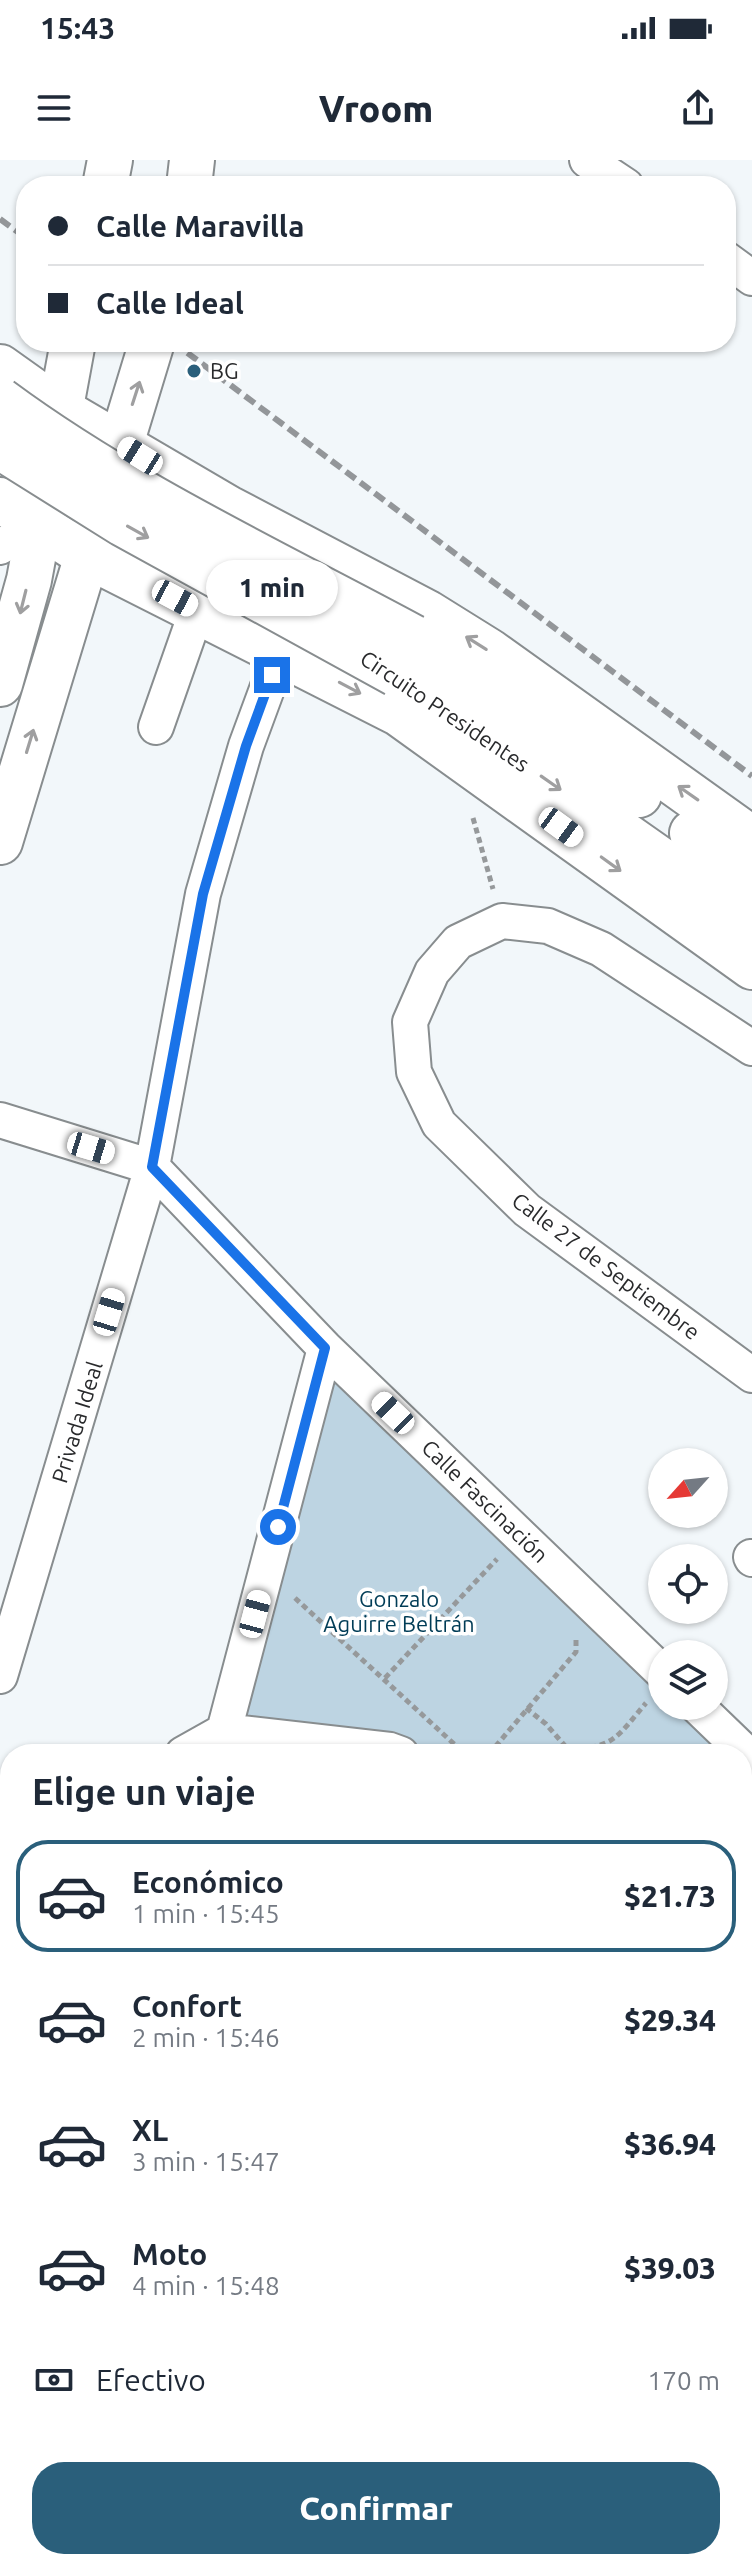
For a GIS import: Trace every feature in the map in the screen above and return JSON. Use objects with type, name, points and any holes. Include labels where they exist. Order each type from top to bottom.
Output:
[{"type":"main road","points":[[0,684],[29,580],[71,352]]},
{"type":"main road","points":[[0,842],[9,778],[86,555],[149,352]]},
{"type":"main road","points":[[0,367],[59,409],[228,508],[428,613],[489,651],[752,839]]},
{"type":"main road","name":"Circuito Presidentes","points":[[0,400],[69,449],[404,655],[752,875]]},
{"type":"main road","name":"Circuito Presidentes","points":[[0,447],[123,524],[404,655],[752,924]]},
{"type":"main road","points":[[0,500],[86,555],[281,651],[398,713],[752,967]]},
{"type":"main road","points":[[186,604],[179,561],[199,527],[228,508]]},
{"type":"street","points":[[587,160],[611,176]]},
{"type":"street","points":[[0,547],[37,525]]},
{"type":"street","points":[[156,727],[186,604]]},
{"type":"street","name":"Privada Ideal","points":[[0,1676],[152,1167],[203,894],[246,746],[281,651]]},
{"type":"street","points":[[502,921],[548,926],[601,949],[752,1048]]},
{"type":"street","name":"Calle 27 de Septiembre","points":[[502,921],[458,942],[432,972],[410,1022],[414,1072],[439,1124],[527,1210],[752,1375]]},
{"type":"street","name":"Calle Fascinación","points":[[0,1120],[152,1167],[325,1348],[648,1672]]},
{"type":"street","points":[[224,1731],[325,1348]]},
{"type":"street","points":[[712,1720],[736,1744]]},
{"type":"street","points":[[201,1744],[224,1731],[338,1744]]},
{"type":"path","points":[[473,816],[502,921]]},
{"type":"path","points":[[385,1678],[500,1555]]},
{"type":"path","points":[[294,1597],[454,1744]]},
{"type":"path","points":[[497,1744],[576,1652],[576,1626]]},
{"type":"path","points":[[605,1744],[615,1738],[648,1695]]},
{"type":"path","points":[[526,1708],[564,1744]]},
{"type":"green space","name":"Gonzalo Aguirre Beltrán","points":[[325,1348],[648,1659],[648,1720],[712,1720],[736,1744],[324,1744],[224,1731]]},
{"type":"railway","points":[[0,219],[16,231]]},
{"type":"railway","points":[[186,352],[752,776]]},
{"type":"place","name":"BG","points":[[194,371]]},
{"type":"route","points":[[272,675],[246,746],[203,894],[152,1167],[325,1348],[278,1527]]}]
